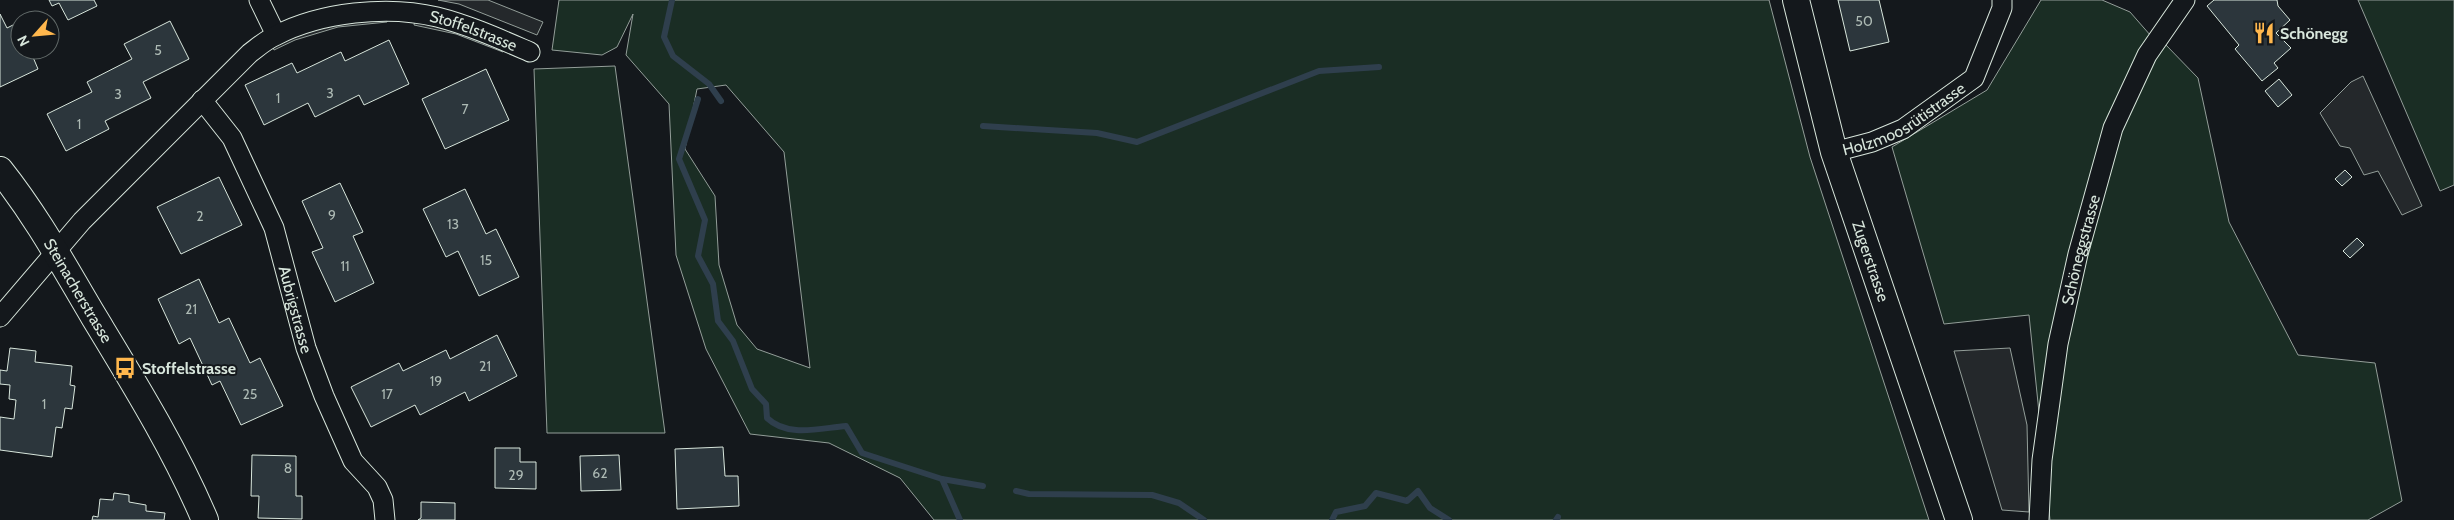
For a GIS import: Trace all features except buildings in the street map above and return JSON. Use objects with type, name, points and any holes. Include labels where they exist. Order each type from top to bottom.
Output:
[{"type":"main road","name":"Zugerstrasse","points":[[1796,0],[1834,152],[1958,520]]},
{"type":"main road","name":"Steinacherstrasse","points":[[0,170],[36,217],[156,421],[191,488],[205,520]]},
{"type":"street","points":[[259,0],[276,35]]},
{"type":"street","name":"Holzmoosrütistrasse","points":[[1834,152],[1872,142],[1903,129],[1974,78],[2002,8],[2002,0]]},
{"type":"street","name":"Schöneggstrasse","points":[[2039,520],[2042,460],[2058,344],[2078,254],[2113,128],[2147,55],[2185,0]]},
{"type":"street","name":"Stoffelstrasse","points":[[0,317],[82,221],[250,52],[276,35],[315,21],[340,16],[401,11],[437,17],[462,24],[530,52]]},
{"type":"street","name":"Aubrigstrasse","points":[[202,100],[232,138],[274,228],[306,348],[324,396],[353,461],[377,487],[384,500],[386,520]]},
{"type":"green space","points":[[559,0],[1769,0],[1810,157],[1929,520],[934,520],[900,478],[829,443],[750,434],[706,349],[676,255],[669,104],[626,55],[633,14],[617,47],[602,55],[552,50]],"holes":[[[726,85],[784,152],[810,368],[757,349],[737,325],[719,265],[715,196],[685,149],[697,89]]]},
{"type":"green space","points":[[2041,0],[2102,0],[2130,12],[2151,36],[2165,44],[2198,78],[2229,222],[2298,355],[2375,363],[2402,501],[2368,520],[2050,520],[2029,315],[1944,324],[1892,147],[1987,90]]},
{"type":"green space","points":[[2358,0],[2454,0],[2454,185],[2440,191]]},
{"type":"green space","points":[[615,66],[665,433],[547,433],[534,69]]},
{"type":"shaded area","points":[[438,0],[488,0],[543,22],[537,35],[459,4]]},
{"type":"shaded area","points":[[388,17],[387,22],[338,27],[295,40],[274,50],[272,45],[327,23]]},
{"type":"shaded area","points":[[415,19],[506,46],[503,52],[456,34],[414,25]]},
{"type":"shaded area","points":[[2363,76],[2422,206],[2402,215],[2378,171],[2364,175],[2350,148],[2340,146],[2320,113],[2351,82]]},
{"type":"shaded area","points":[[2010,348],[2027,425],[2029,512],[2002,510],[1954,351]]},
{"type":"waterway","points":[[672,0],[664,37],[673,56],[709,84],[721,101]]},
{"type":"waterway","points":[[983,126],[1097,133],[1137,142],[1319,71],[1379,67]]},
{"type":"waterway","points":[[698,99],[679,159],[705,220],[698,256],[713,284],[718,321],[733,341],[752,389],[766,404],[767,418],[775,424],[794,430],[815,430],[846,426],[862,453],[942,479],[983,486]]},
{"type":"waterway","points":[[942,479],[960,520]]},
{"type":"waterway","points":[[1016,491],[1029,494],[1152,495],[1179,503],[1204,520]]},
{"type":"waterway","points":[[1332,520],[1336,512],[1365,506],[1376,493],[1407,501],[1418,491],[1430,508],[1449,520]]},
{"type":"place","name":"Schönegg","points":[[2264,33]]},
{"type":"place","name":"Stoffelstrasse","points":[[125,368]]}]
